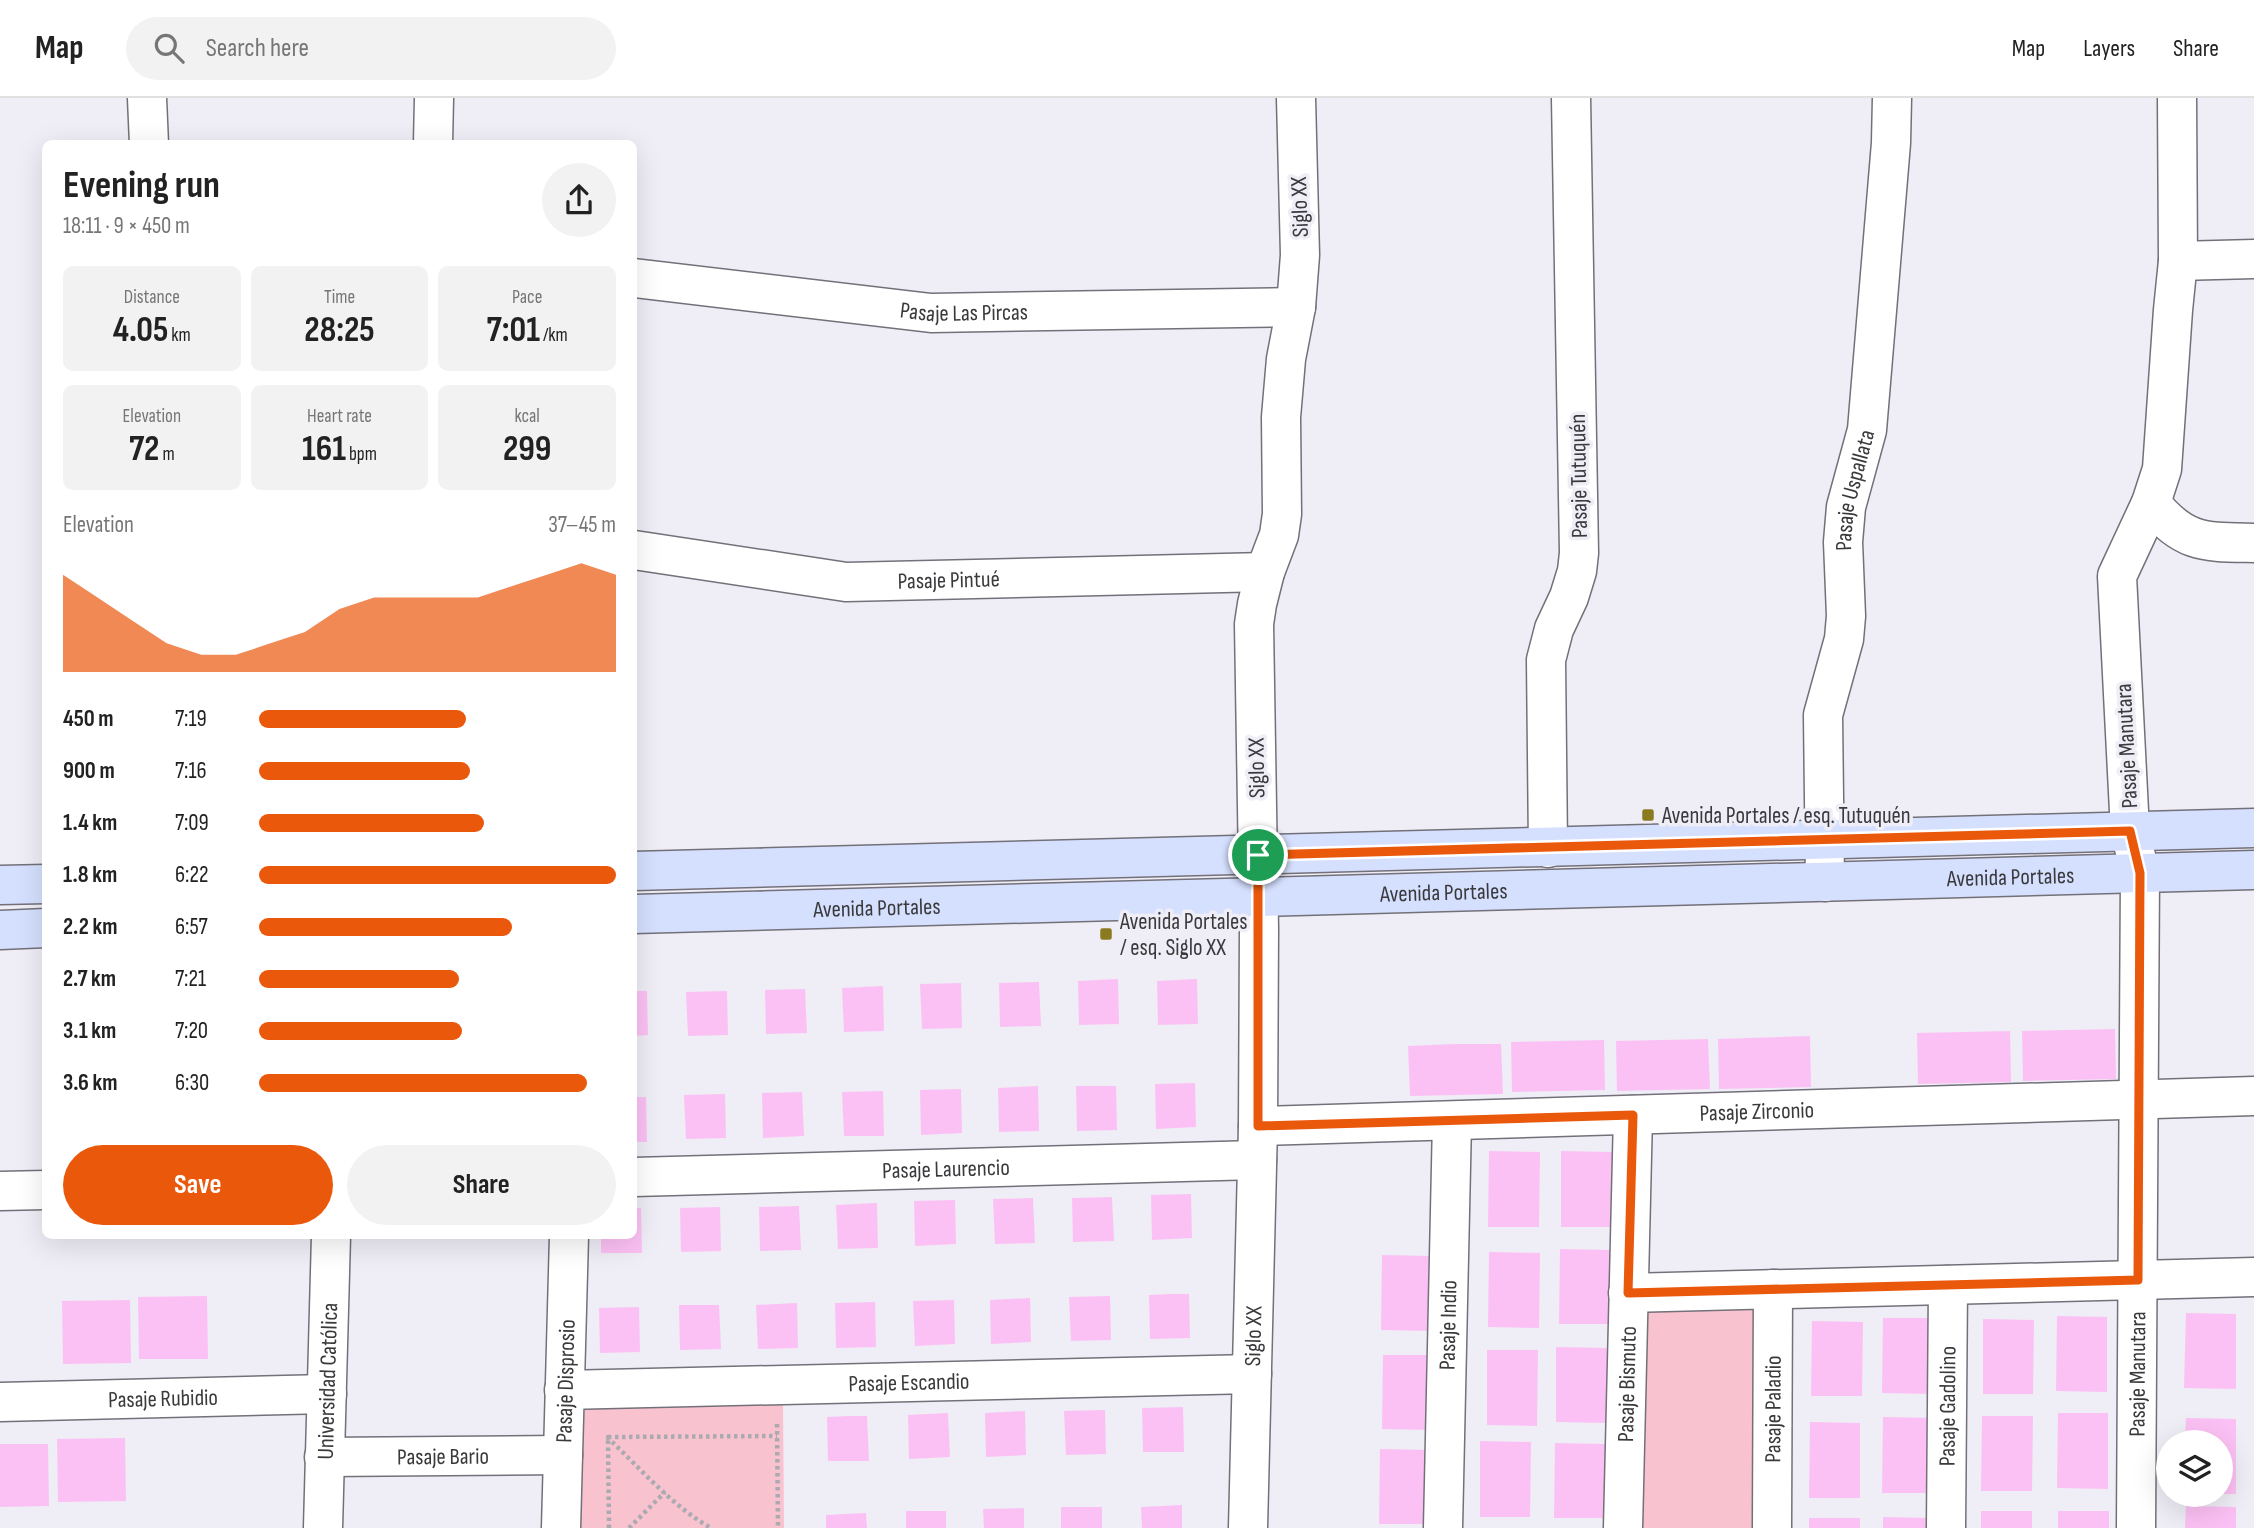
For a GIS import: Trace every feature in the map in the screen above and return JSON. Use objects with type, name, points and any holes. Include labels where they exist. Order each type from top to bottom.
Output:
[{"type":"main road","name":"Avenida Portales","points":[[637,871],[2254,828]]},
{"type":"main road","name":"Avenida Portales","points":[[637,914],[2254,870]]},
{"type":"main road","points":[[0,885],[42,884]]},
{"type":"main road","points":[[0,929],[42,928]]},
{"type":"street","points":[[147,98],[149,140]]},
{"type":"street","points":[[433,140],[434,98]]},
{"type":"street","name":"Siglo XX","points":[[1248,1528],[1258,1143],[1259,896],[1254,625],[1265,572],[1276,545],[1282,514],[1281,417],[1300,255],[1296,98]]},
{"type":"street","name":"Pasaje Tutuquén","points":[[1548,848],[1546,660],[1554,629],[1569,597],[1579,553],[1571,98]]},
{"type":"street","name":"Pasaje Uspallata","points":[[1825,882],[1823,715],[1844,639],[1846,616],[1843,542],[1846,507],[1867,430],[1891,143],[1892,98]]},
{"type":"street","name":"Pasaje Manutara","points":[[2136,1528],[2140,873],[2130,831],[2117,576],[2151,503],[2162,469],[2172,310],[2178,261],[2177,98]]},
{"type":"street","points":[[2178,261],[2254,259]]},
{"type":"street","name":"Pasaje Las Pircas","points":[[637,278],[931,313],[1296,307]]},
{"type":"street","points":[[2151,503],[2172,527],[2198,540],[2254,543]]},
{"type":"street","name":"Pasaje Pintué","points":[[637,550],[846,582],[1265,572]]},
{"type":"street","name":"Pasaje Zirconio","points":[[1258,1143],[1452,1121],[2254,1096]]},
{"type":"street","name":"Pasaje Bismuto","points":[[1623,1528],[1633,1115]]},
{"type":"street","name":"Pasaje Indio","points":[[1443,1528],[1452,1121]]},
{"type":"street","name":"Pasaje Laurencio","points":[[637,1177],[1258,1143]]},
{"type":"street","points":[[0,1191],[42,1191]]},
{"type":"street","name":"Universidad Católica","points":[[323,1528],[331,1239]]},
{"type":"street","name":"Pasaje Disprosio","points":[[561,1528],[569,1239]]},
{"type":"street","points":[[1628,1293],[2254,1277]]},
{"type":"street","name":"Pasaje Gadolino","points":[[1946,1528],[1948,1285]]},
{"type":"street","name":"Pasaje Paladio","points":[[1772,1528],[1773,1289]]},
{"type":"street","name":"Pasaje Escandio","points":[[564,1390],[1252,1374]]},
{"type":"street","name":"Pasaje Rubidio","points":[[0,1402],[327,1394]]},
{"type":"street","name":"Pasaje Bario","points":[[324,1457],[563,1455]]},
{"type":"path","points":[[777,1385],[778,1528]]},
{"type":"path","points":[[564,1390],[664,1492],[694,1518],[711,1528]]},
{"type":"path","points":[[608,1437],[777,1436]]},
{"type":"path","points":[[608,1437],[609,1528]]},
{"type":"path","points":[[629,1528],[664,1492]]},
{"type":"shaded area","points":[[1642,1308],[1758,1308],[1759,1528],[1642,1528]]},
{"type":"shaded area","points":[[783,1405],[784,1528],[575,1528],[574,1407]]},
{"type":"building","points":[[1118,979],[1119,1024],[1079,1025],[1078,981]]},
{"type":"building","points":[[1197,979],[1198,1024],[1158,1025],[1157,981]]},
{"type":"building","points":[[1039,982],[1041,1026],[1000,1027],[999,983]]},
{"type":"building","points":[[961,983],[962,1028],[922,1029],[920,984]]},
{"type":"building","points":[[883,986],[884,1031],[844,1032],[842,988]]},
{"type":"building","points":[[805,989],[807,1033],[766,1034],[765,990]]},
{"type":"building","points":[[637,991],[647,991],[648,1035],[637,1036]]},
{"type":"building","points":[[727,991],[728,1035],[688,1036],[686,992]]},
{"type":"building","points":[[2115,1029],[2116,1079],[2023,1081],[2022,1031]]},
{"type":"building","points":[[2010,1031],[2011,1082],[1918,1084],[1917,1033]]},
{"type":"building","points":[[1810,1036],[1811,1087],[1719,1089],[1718,1039]]},
{"type":"building","points":[[1708,1039],[1710,1089],[1617,1091],[1616,1041]]},
{"type":"building","points":[[1604,1040],[1605,1090],[1512,1092],[1511,1042]]},
{"type":"building","points":[[1501,1044],[1503,1094],[1410,1096],[1408,1046]]},
{"type":"building","points":[[1195,1083],[1196,1127],[1156,1129],[1155,1084]]},
{"type":"building","points":[[1038,1086],[1039,1131],[999,1132],[998,1088]]},
{"type":"building","points":[[1076,1086],[1116,1086],[1117,1130],[1077,1131]]},
{"type":"building","points":[[961,1089],[962,1133],[921,1135],[920,1090]]},
{"type":"building","points":[[883,1091],[884,1136],[844,1136],[842,1092]]},
{"type":"building","points":[[802,1092],[804,1136],[763,1138],[762,1093]]},
{"type":"building","points":[[725,1094],[726,1138],[686,1139],[684,1095]]},
{"type":"building","points":[[637,1097],[646,1097],[647,1142],[637,1142]]},
{"type":"building","points":[[1489,1151],[1540,1152],[1539,1227],[1488,1227]]},
{"type":"building","points":[[1561,1151],[1612,1152],[1611,1227],[1561,1227]]},
{"type":"building","points":[[1191,1194],[1192,1238],[1152,1240],[1151,1195]]},
{"type":"building","points":[[1112,1197],[1114,1241],[1073,1242],[1072,1198]]},
{"type":"building","points":[[1033,1198],[1035,1243],[995,1244],[993,1199]]},
{"type":"building","points":[[955,1200],[956,1244],[915,1246],[914,1201]]},
{"type":"building","points":[[877,1203],[878,1248],[838,1249],[836,1205]]},
{"type":"building","points":[[799,1206],[801,1250],[760,1251],[759,1207]]},
{"type":"building","points":[[720,1207],[721,1251],[681,1252],[680,1208]]},
{"type":"building","points":[[637,1208],[641,1208],[642,1253],[601,1253],[601,1239],[637,1239]]},
{"type":"building","points":[[1560,1249],[1610,1250],[1610,1324],[1559,1324]]},
{"type":"building","points":[[1489,1252],[1540,1253],[1539,1328],[1488,1327]]},
{"type":"building","points":[[1382,1255],[1432,1256],[1432,1331],[1381,1330]]},
{"type":"building","points":[[1189,1294],[1190,1338],[1150,1339],[1149,1295]]},
{"type":"building","points":[[207,1296],[208,1359],[139,1359],[138,1297]]},
{"type":"building","points":[[1110,1296],[1111,1340],[1071,1341],[1069,1297]]},
{"type":"building","points":[[1030,1298],[1031,1342],[991,1344],[990,1300]]},
{"type":"building","points":[[130,1300],[131,1363],[63,1364],[62,1301]]},
{"type":"building","points":[[954,1300],[955,1344],[915,1346],[913,1301]]},
{"type":"building","points":[[875,1302],[876,1347],[836,1348],[835,1303]]},
{"type":"building","points":[[797,1303],[798,1348],[758,1349],[756,1305]]},
{"type":"building","points":[[679,1305],[719,1305],[721,1349],[680,1350]]},
{"type":"building","points":[[639,1307],[640,1352],[600,1353],[599,1308]]},
{"type":"building","points":[[2186,1313],[2236,1314],[2236,1389],[2184,1388]]},
{"type":"building","points":[[2057,1316],[2107,1317],[2107,1392],[2056,1391]]},
{"type":"building","points":[[1883,1318],[1934,1318],[1933,1394],[1882,1393]]},
{"type":"building","points":[[1983,1319],[2034,1320],[2033,1394],[1983,1394]]},
{"type":"building","points":[[1812,1321],[1863,1322],[1862,1396],[1811,1396]]},
{"type":"building","points":[[1556,1347],[1607,1348],[1607,1423],[1556,1422]]},
{"type":"building","points":[[1487,1350],[1538,1350],[1537,1426],[1487,1425]]},
{"type":"building","points":[[1383,1355],[1433,1355],[1433,1430],[1382,1429]]},
{"type":"building","points":[[1183,1407],[1184,1452],[1143,1452],[1142,1408]]},
{"type":"building","points":[[1105,1410],[1106,1454],[1066,1455],[1064,1411]]},
{"type":"building","points":[[1025,1411],[1026,1455],[986,1457],[985,1413]]},
{"type":"building","points":[[948,1413],[950,1457],[909,1459],[908,1415]]},
{"type":"building","points":[[2058,1413],[2108,1413],[2108,1489],[2057,1488]]},
{"type":"building","points":[[867,1416],[869,1461],[828,1461],[827,1417]]},
{"type":"building","points":[[1982,1416],[2033,1416],[2032,1491],[1981,1491]]},
{"type":"building","points":[[1883,1417],[1934,1418],[1933,1493],[1882,1493]]},
{"type":"building","points":[[2186,1418],[2236,1419],[2236,1494],[2233,1494],[2233,1430],[2186,1430]]},
{"type":"building","points":[[1810,1422],[1860,1423],[1860,1498],[1809,1498]]},
{"type":"building","points":[[125,1438],[126,1501],[58,1502],[57,1439]]},
{"type":"building","points":[[1480,1441],[1531,1442],[1530,1517],[1480,1517]]},
{"type":"building","points":[[1555,1443],[1605,1444],[1605,1518],[1554,1518]]},
{"type":"building","points":[[0,1444],[48,1444],[49,1506],[0,1507]]},
{"type":"building","points":[[1380,1449],[1430,1450],[1430,1524],[1379,1524]]},
{"type":"building","points":[[1182,1505],[1182,1528],[1142,1528],[1141,1507]]},
{"type":"building","points":[[1061,1507],[1102,1507],[1102,1528],[1061,1528]]},
{"type":"building","points":[[2186,1507],[2236,1507],[2236,1528],[2185,1528]]},
{"type":"building","points":[[1024,1508],[1024,1528],[984,1528],[983,1509]]},
{"type":"building","points":[[906,1511],[946,1511],[946,1528],[906,1528]]},
{"type":"building","points":[[1981,1511],[2032,1511],[2032,1528],[1981,1528]]},
{"type":"building","points":[[2058,1511],[2109,1511],[2109,1528],[2058,1528]]},
{"type":"building","points":[[866,1513],[867,1528],[826,1528],[826,1515]]},
{"type":"building","points":[[1883,1517],[1934,1518],[1934,1528],[1883,1528]]},
{"type":"building","points":[[1809,1518],[1860,1518],[1860,1528],[1809,1528]]},
{"type":"place","name":"Avenida Portales / esq. Tutuquén","points":[[1648,815]]},
{"type":"place","name":"Avenida Portales / esq. Siglo XX","points":[[1106,934]]},
{"type":"route","points":[[2130,831],[2140,873],[2138,1280],[1628,1293],[1633,1115],[1258,1126],[1258,855],[2130,831]]}]
